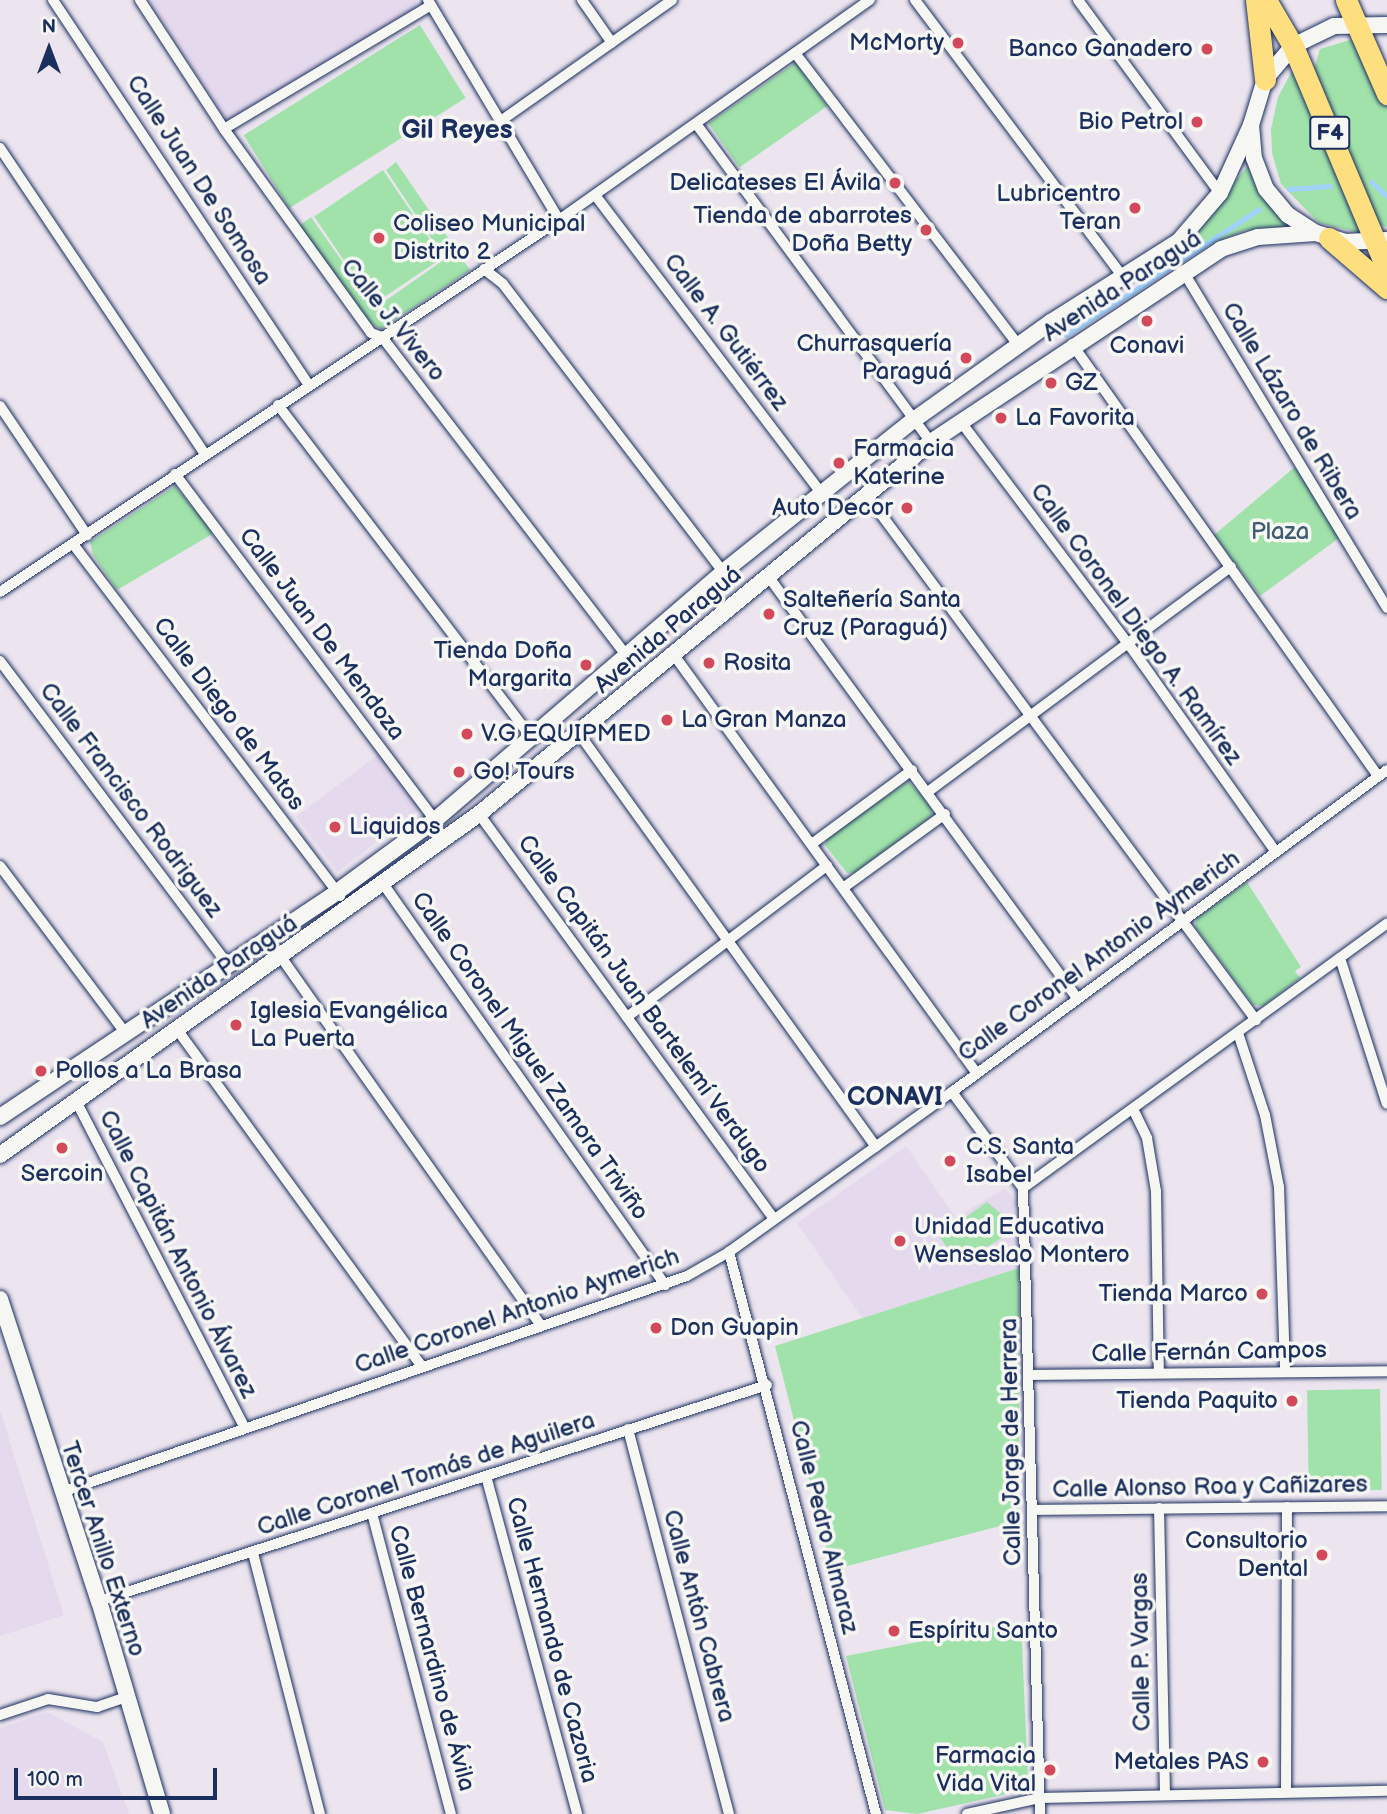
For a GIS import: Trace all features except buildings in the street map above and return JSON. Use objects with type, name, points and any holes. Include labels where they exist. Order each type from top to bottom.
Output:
[{"type":"highway","points":[[1256,0],[1265,79]]},
{"type":"highway","name":"F4","points":[[1266,0],[1293,46],[1381,241],[1387,270]]},
{"type":"highway","points":[[1346,0],[1387,94]]},
{"type":"highway","points":[[1322,236],[1387,288]]},
{"type":"main road","points":[[1265,79],[1293,46],[1334,26],[1356,22],[1386,25]]},
{"type":"main road","name":"Avenida Paraguá","points":[[0,1117],[124,1031],[337,892],[435,820],[723,572],[823,495],[915,419],[1019,346],[1179,241],[1220,193],[1251,125],[1265,79]]},
{"type":"main road","points":[[1251,125],[1254,158],[1266,189],[1288,215],[1322,236]]},
{"type":"main road","name":"Avenida Paraguá","points":[[0,1155],[176,1028],[350,910],[479,814],[580,735],[931,442],[1072,344],[1221,249],[1258,237],[1322,236],[1381,241]]},
{"type":"main road","name":"Tercer Anillo Externo","points":[[0,1299],[99,1601],[162,1814]]},
{"type":"street","name":"Calle Juan De Somosa","points":[[53,0],[308,384]]},
{"type":"street","name":"Calle J. Vivero","points":[[140,0],[224,129],[371,333],[382,337],[627,656]]},
{"type":"street","points":[[582,0],[612,43]]},
{"type":"street","points":[[502,120],[672,0]]},
{"type":"street","points":[[0,592],[308,384],[559,220],[697,125],[870,0]]},
{"type":"street","points":[[915,0],[1124,278]]},
{"type":"street","points":[[1078,0],[1220,193]]},
{"type":"street","points":[[224,129],[430,2],[559,220]]},
{"type":"street","points":[[796,53],[1019,346]]},
{"type":"street","points":[[697,125],[931,442]]},
{"type":"street","points":[[0,148],[205,454]]},
{"type":"street","name":"Calle A. Gutiérrez","points":[[595,195],[823,495]]},
{"type":"street","points":[[484,269],[503,284],[723,572]]},
{"type":"street","name":"Calle Lázaro de Ribera","points":[[1183,271],[1387,608]]},
{"type":"street","points":[[1072,344],[1231,567],[1383,773]]},
{"type":"street","points":[[278,405],[532,738]]},
{"type":"street","points":[[0,406],[86,535]]},
{"type":"street","name":"Calle Coronel Diego A. Ramírez","points":[[961,422],[1130,646],[1276,852]]},
{"type":"street","name":"Calle Juan De Mendoza","points":[[175,474],[435,820]]},
{"type":"street","points":[[866,494],[1031,715],[1181,924],[1256,1020]]},
{"type":"street","name":"Calle Diego de Matos","points":[[74,544],[350,910]]},
{"type":"street","points":[[929,791],[1130,646],[1231,567]]},
{"type":"street","points":[[768,576],[929,791],[1077,998]]},
{"type":"street","points":[[674,655],[813,843],[975,1071]]},
{"type":"street","name":"Calle Francisco Rodriguez","points":[[0,661],[228,965]]},
{"type":"street","points":[[580,735],[876,1147]]},
{"type":"street","points":[[813,843],[912,770]]},
{"type":"street","name":"Calle Coronel Antonio Aymerich","points":[[62,1492],[244,1427],[665,1285],[729,1252],[952,1092],[975,1071],[1181,924],[1383,773]]},
{"type":"street","name":"Calle Capitán Juan Bartelemí Verdugo","points":[[479,814],[774,1219]]},
{"type":"street","points":[[843,888],[945,814]]},
{"type":"street","points":[[0,866],[124,1031]]},
{"type":"street","points":[[627,1017],[827,866]]},
{"type":"street","name":"Calle Coronel Miguel Zamora Triviño","points":[[384,885],[665,1285]]},
{"type":"street","points":[[952,1092],[1023,1188],[1134,1111],[1387,924]]},
{"type":"street","points":[[281,957],[541,1326]]},
{"type":"street","points":[[1340,958],[1387,1104]]},
{"type":"street","points":[[176,1028],[422,1367]]},
{"type":"street","points":[[1238,1033],[1265,1115],[1279,1187],[1285,1371]]},
{"type":"street","name":"Calle Capitán Antonio Álvarez","points":[[75,1100],[244,1427]]},
{"type":"street","points":[[1134,1111],[1146,1138],[1156,1191],[1159,1372]]},
{"type":"street","name":"Calle Jorge de Herrera","points":[[1023,1188],[1032,1375],[1040,1814]]},
{"type":"street","name":"Calle Pedro Almaraz","points":[[729,1252],[766,1385],[876,1814]]},
{"type":"street","name":"Calle Fernán Campos","points":[[1032,1375],[1387,1371]]},
{"type":"street","name":"Calle Coronel Tomás de Aguilera","points":[[99,1601],[766,1385]]},
{"type":"street","name":"Calle Antón Cabrera","points":[[628,1429],[729,1814]]},
{"type":"street","name":"Calle Hernando de Cazoria","points":[[486,1476],[577,1814]]},
{"type":"street","name":"Calle Alonso Roa y Cañizares","points":[[1033,1510],[1387,1506]]},
{"type":"street","points":[[1286,1791],[1287,1507]]},
{"type":"street","name":"Calle P. Vargas","points":[[1159,1508],[1165,1796]]},
{"type":"street","name":"Calle Bernardino de Ávila","points":[[372,1513],[451,1814]]},
{"type":"street","points":[[253,1553],[320,1814]]},
{"type":"street","points":[[0,1715],[48,1699],[97,1707],[126,1697]]},
{"type":"street","points":[[967,1814],[1040,1797],[1387,1791]]},
{"type":"shaded area","points":[[149,0],[417,0],[415,9],[236,119],[225,117]]},
{"type":"shaded area","points":[[379,754],[421,809],[337,872],[296,817]]},
{"type":"shaded area","points":[[906,1146],[956,1218],[1005,1188],[1015,1201],[1019,1268],[862,1318],[797,1223]]},
{"type":"shaded area","points":[[0,1410],[64,1615],[0,1636]]},
{"type":"shaded area","points":[[47,1712],[103,1742],[129,1814],[0,1814],[0,1728]]},
{"type":"green space","points":[[420,25],[466,98],[289,208],[244,135]]},
{"type":"green space","points":[[1353,39],[1387,101],[1387,227],[1378,225],[1313,72],[1320,49]]},
{"type":"green space","points":[[796,62],[827,106],[739,168],[708,123]]},
{"type":"green space","points":[[1292,71],[1364,234],[1319,223],[1281,184],[1272,153],[1271,129],[1278,97]]},
{"type":"green space","points":[[396,162],[470,270],[381,329],[370,323],[299,226],[311,217],[375,308],[445,259],[386,170]]},
{"type":"green space","points":[[1250,163],[1264,197],[1289,229],[1246,230],[1173,259]]},
{"type":"green space","name":"Coliseo Municipal Distrito 2","points":[[383,170],[442,258],[373,304],[314,216]]},
{"type":"green space","name":"Plaza","points":[[1296,466],[1339,538],[1260,596],[1214,535]]},
{"type":"green space","points":[[175,486],[214,533],[117,590],[93,555],[90,542]]},
{"type":"green space","points":[[908,781],[931,805],[932,816],[854,873],[847,873],[825,845],[827,838]]},
{"type":"green space","points":[[1247,882],[1301,967],[1295,971],[1300,978],[1263,1006],[1253,1005],[1195,927],[1197,918]]},
{"type":"green space","points":[[987,1202],[1018,1228],[959,1264],[939,1236]]},
{"type":"green space","points":[[1019,1268],[1019,1521],[832,1570],[775,1346]]},
{"type":"green space","points":[[1380,1389],[1382,1490],[1309,1491],[1307,1390]]},
{"type":"green space","points":[[1021,1622],[1028,1780],[1020,1791],[917,1814],[885,1810],[846,1656]]},
{"type":"waterway","points":[[1372,182],[1387,196]]},
{"type":"waterway","points":[[1289,189],[1330,186]]},
{"type":"waterway","points":[[1066,335],[1259,209]]},
{"type":"place","name":"McMorty","points":[[958,43]]},
{"type":"place","name":"Banco Ganadero","points":[[1207,49]]},
{"type":"place","name":"Bio Petrol","points":[[1197,122]]},
{"type":"place","name":"Delicateses El Ávila","points":[[895,183]]},
{"type":"place","name":"Lubricentro Teran","points":[[1135,208]]},
{"type":"place","name":"Tienda de abarrotes Doña Betty","points":[[926,230]]},
{"type":"place","name":"Coliseo Municipal Distrito 2","points":[[379,238]]},
{"type":"place","name":"Conavi","points":[[1147,321]]},
{"type":"place","name":"Churrasquería Paraguá","points":[[966,358]]},
{"type":"place","name":"GZ","points":[[1051,383]]},
{"type":"place","name":"La Favorita","points":[[1001,418]]},
{"type":"place","name":"Farmacia Katerine","points":[[839,463]]},
{"type":"place","name":"Auto Decor","points":[[907,508]]},
{"type":"place","name":"Salteñería Santa Cruz (Paraguá)","points":[[769,614]]},
{"type":"place","name":"Rosita","points":[[709,663]]},
{"type":"place","name":"Tienda Doña Margarita","points":[[586,665]]},
{"type":"place","name":"La Gran Manza","points":[[667,720]]},
{"type":"place","name":"V.G EQUIPMED","points":[[467,734]]},
{"type":"place","name":"Go! Tours","points":[[459,772]]},
{"type":"place","name":"Liquidos","points":[[335,827]]},
{"type":"place","name":"Iglesia Evangélica La Puerta","points":[[236,1025]]},
{"type":"place","name":"Pollos a La Brasa","points":[[41,1071]]},
{"type":"place","name":"Sercoin","points":[[62,1148]]},
{"type":"place","name":"C.S. Santa Isabel","points":[[950,1161]]},
{"type":"place","name":"Unidad Educativa Wenseslao Montero","points":[[900,1241]]},
{"type":"place","name":"Tienda Marco","points":[[1262,1294]]},
{"type":"place","name":"Don Guapin","points":[[656,1328]]},
{"type":"place","name":"Tienda Paquito","points":[[1292,1401]]},
{"type":"place","name":"Consultorio Dental","points":[[1322,1555]]},
{"type":"place","name":"Espíritu Santo","points":[[894,1631]]},
{"type":"place","name":"Metales PAS","points":[[1263,1762]]},
{"type":"place","name":"Farmacia Vida Vital","points":[[1050,1770]]},
{"type":"district","name":"Gil Reyes","points":[[457,131]]},
{"type":"district","name":"CONAVI","points":[[895,1098]]}]
